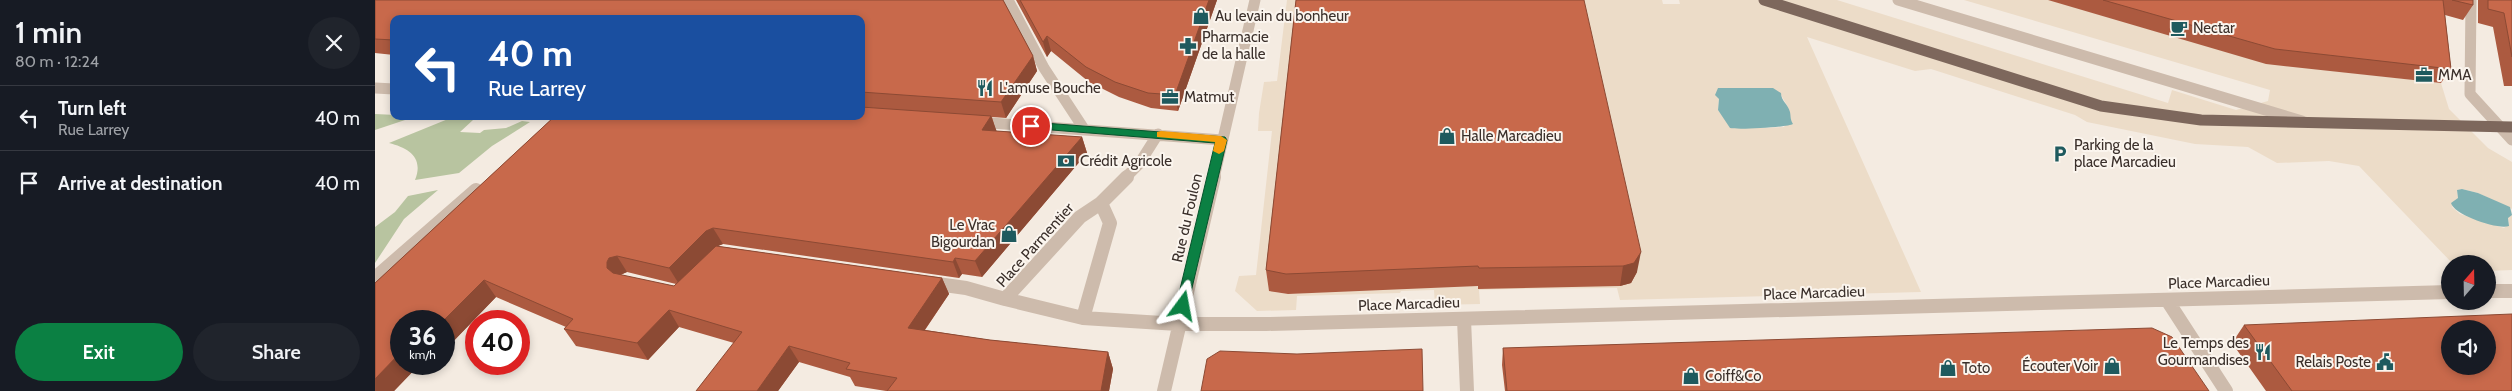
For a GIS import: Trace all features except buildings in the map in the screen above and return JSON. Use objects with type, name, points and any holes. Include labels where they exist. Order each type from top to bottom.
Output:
[{"type":"main road","points":[[1764,0],[1789,4],[2101,106],[2201,120],[2512,127]]},
{"type":"street","points":[[1008,0],[1044,68],[1085,129]]},
{"type":"street","name":"Rue du Foulon","points":[[1164,391],[1178,324],[1255,0]]},
{"type":"street","points":[[1898,0],[2307,123]]},
{"type":"street","points":[[2471,0],[2470,94],[2512,140]]},
{"type":"street","points":[[375,88],[390,89]]},
{"type":"street","points":[[966,121],[1221,140]]},
{"type":"street","name":"Place Parmentier","points":[[1159,134],[1139,164],[1101,203],[1080,216],[1005,299],[1083,318],[1178,324]]},
{"type":"street","points":[[375,278],[489,179]]},
{"type":"street","points":[[1083,318],[1110,223],[1101,203]]},
{"type":"street","points":[[917,281],[966,288],[1005,299]]},
{"type":"street","points":[[2496,291],[2512,291]]},
{"type":"street","name":"Place Marcadieu","points":[[1178,324],[1464,319],[2441,292]]},
{"type":"street","points":[[2167,300],[2226,391]]},
{"type":"street","points":[[1464,319],[1467,391]]},
{"type":"green space","points":[[375,114],[390,115],[390,120],[405,120],[375,130]]},
{"type":"green space","points":[[446,120],[473,120],[460,132],[480,133],[484,130],[506,128],[522,121],[530,122],[492,146],[459,173],[415,180],[418,166],[413,155],[403,148],[389,143]]},
{"type":"green space","points":[[438,190],[404,219],[375,263],[375,227],[395,212],[408,196]]},
{"type":"shaded area","points":[[1287,0],[1300,0],[1270,282],[1274,292],[1288,294],[1477,284],[1478,288],[1578,0],[1662,0],[1663,4],[1680,4],[1679,0],[1837,0],[2168,103],[2172,90],[2236,110],[2268,101],[2270,90],[1964,0],[2050,0],[2265,63],[2441,83],[2449,109],[2488,148],[2512,162],[2512,209],[2478,193],[2462,189],[2457,190],[2458,198],[2452,207],[2460,214],[2504,228],[2509,224],[2508,217],[2512,215],[2512,270],[2496,271],[2496,255],[2444,255],[2359,166],[2329,161],[2277,163],[2248,147],[2195,144],[2087,122],[2075,115],[1931,69],[1915,71],[1807,37],[1921,292],[1620,300],[1617,288],[1510,289],[1479,290],[1480,304],[1435,305],[1434,290],[1401,291],[1400,293],[1297,296],[1296,310],[1257,311],[1235,291],[1239,276],[1256,275],[1272,131],[1258,131],[1264,82],[1277,81]],"holes":[[[1724,88],[1768,88],[1781,95],[1788,107],[1789,119],[1784,127],[1762,128],[1726,120],[1718,110],[1719,99]]]},
{"type":"water","points":[[1718,88],[1773,88],[1781,93],[1789,109],[1793,124],[1763,128],[1730,128],[1718,110],[1719,99],[1715,95]]},
{"type":"water","points":[[2462,189],[2478,193],[2510,207],[2512,215],[2508,218],[2509,226],[2503,227],[2487,224],[2468,217],[2454,208],[2451,203],[2458,198],[2457,190]]},
{"type":"slow traffic","points":[[1161,134],[1221,140],[1219,151]]},
{"type":"place","name":"Au levain du bonheur","points":[[1201,16]]},
{"type":"place","name":"Nectar","points":[[2179,28]]},
{"type":"place","name":"Pharmacie de la halle","points":[[1188,46]]},
{"type":"place","name":"MMA","points":[[2424,75]]},
{"type":"place","name":"L'amuse Bouche","points":[[985,88]]},
{"type":"place","name":"Matmut","points":[[1170,97]]},
{"type":"place","name":"Halle Marcadieu","points":[[1447,136]]},
{"type":"place","name":"Parking de la place Marcadieu","points":[[2060,154]]},
{"type":"place","name":"Crédit Agricole","points":[[1066,161]]},
{"type":"place","name":"Le Vrac Bigourdan","points":[[1009,234]]},
{"type":"place","name":"Le Temps des Gourmandises","points":[[2263,352]]},
{"type":"place","name":"Relais Poste","points":[[2385,362]]},
{"type":"place","name":"Écouter Voir","points":[[2112,366]]},
{"type":"place","name":"Toto","points":[[1948,368]]},
{"type":"place","name":"Coiff&Co","points":[[1691,376]]},
{"type":"route","points":[[1031,126],[1221,140],[1183,306]]}]
